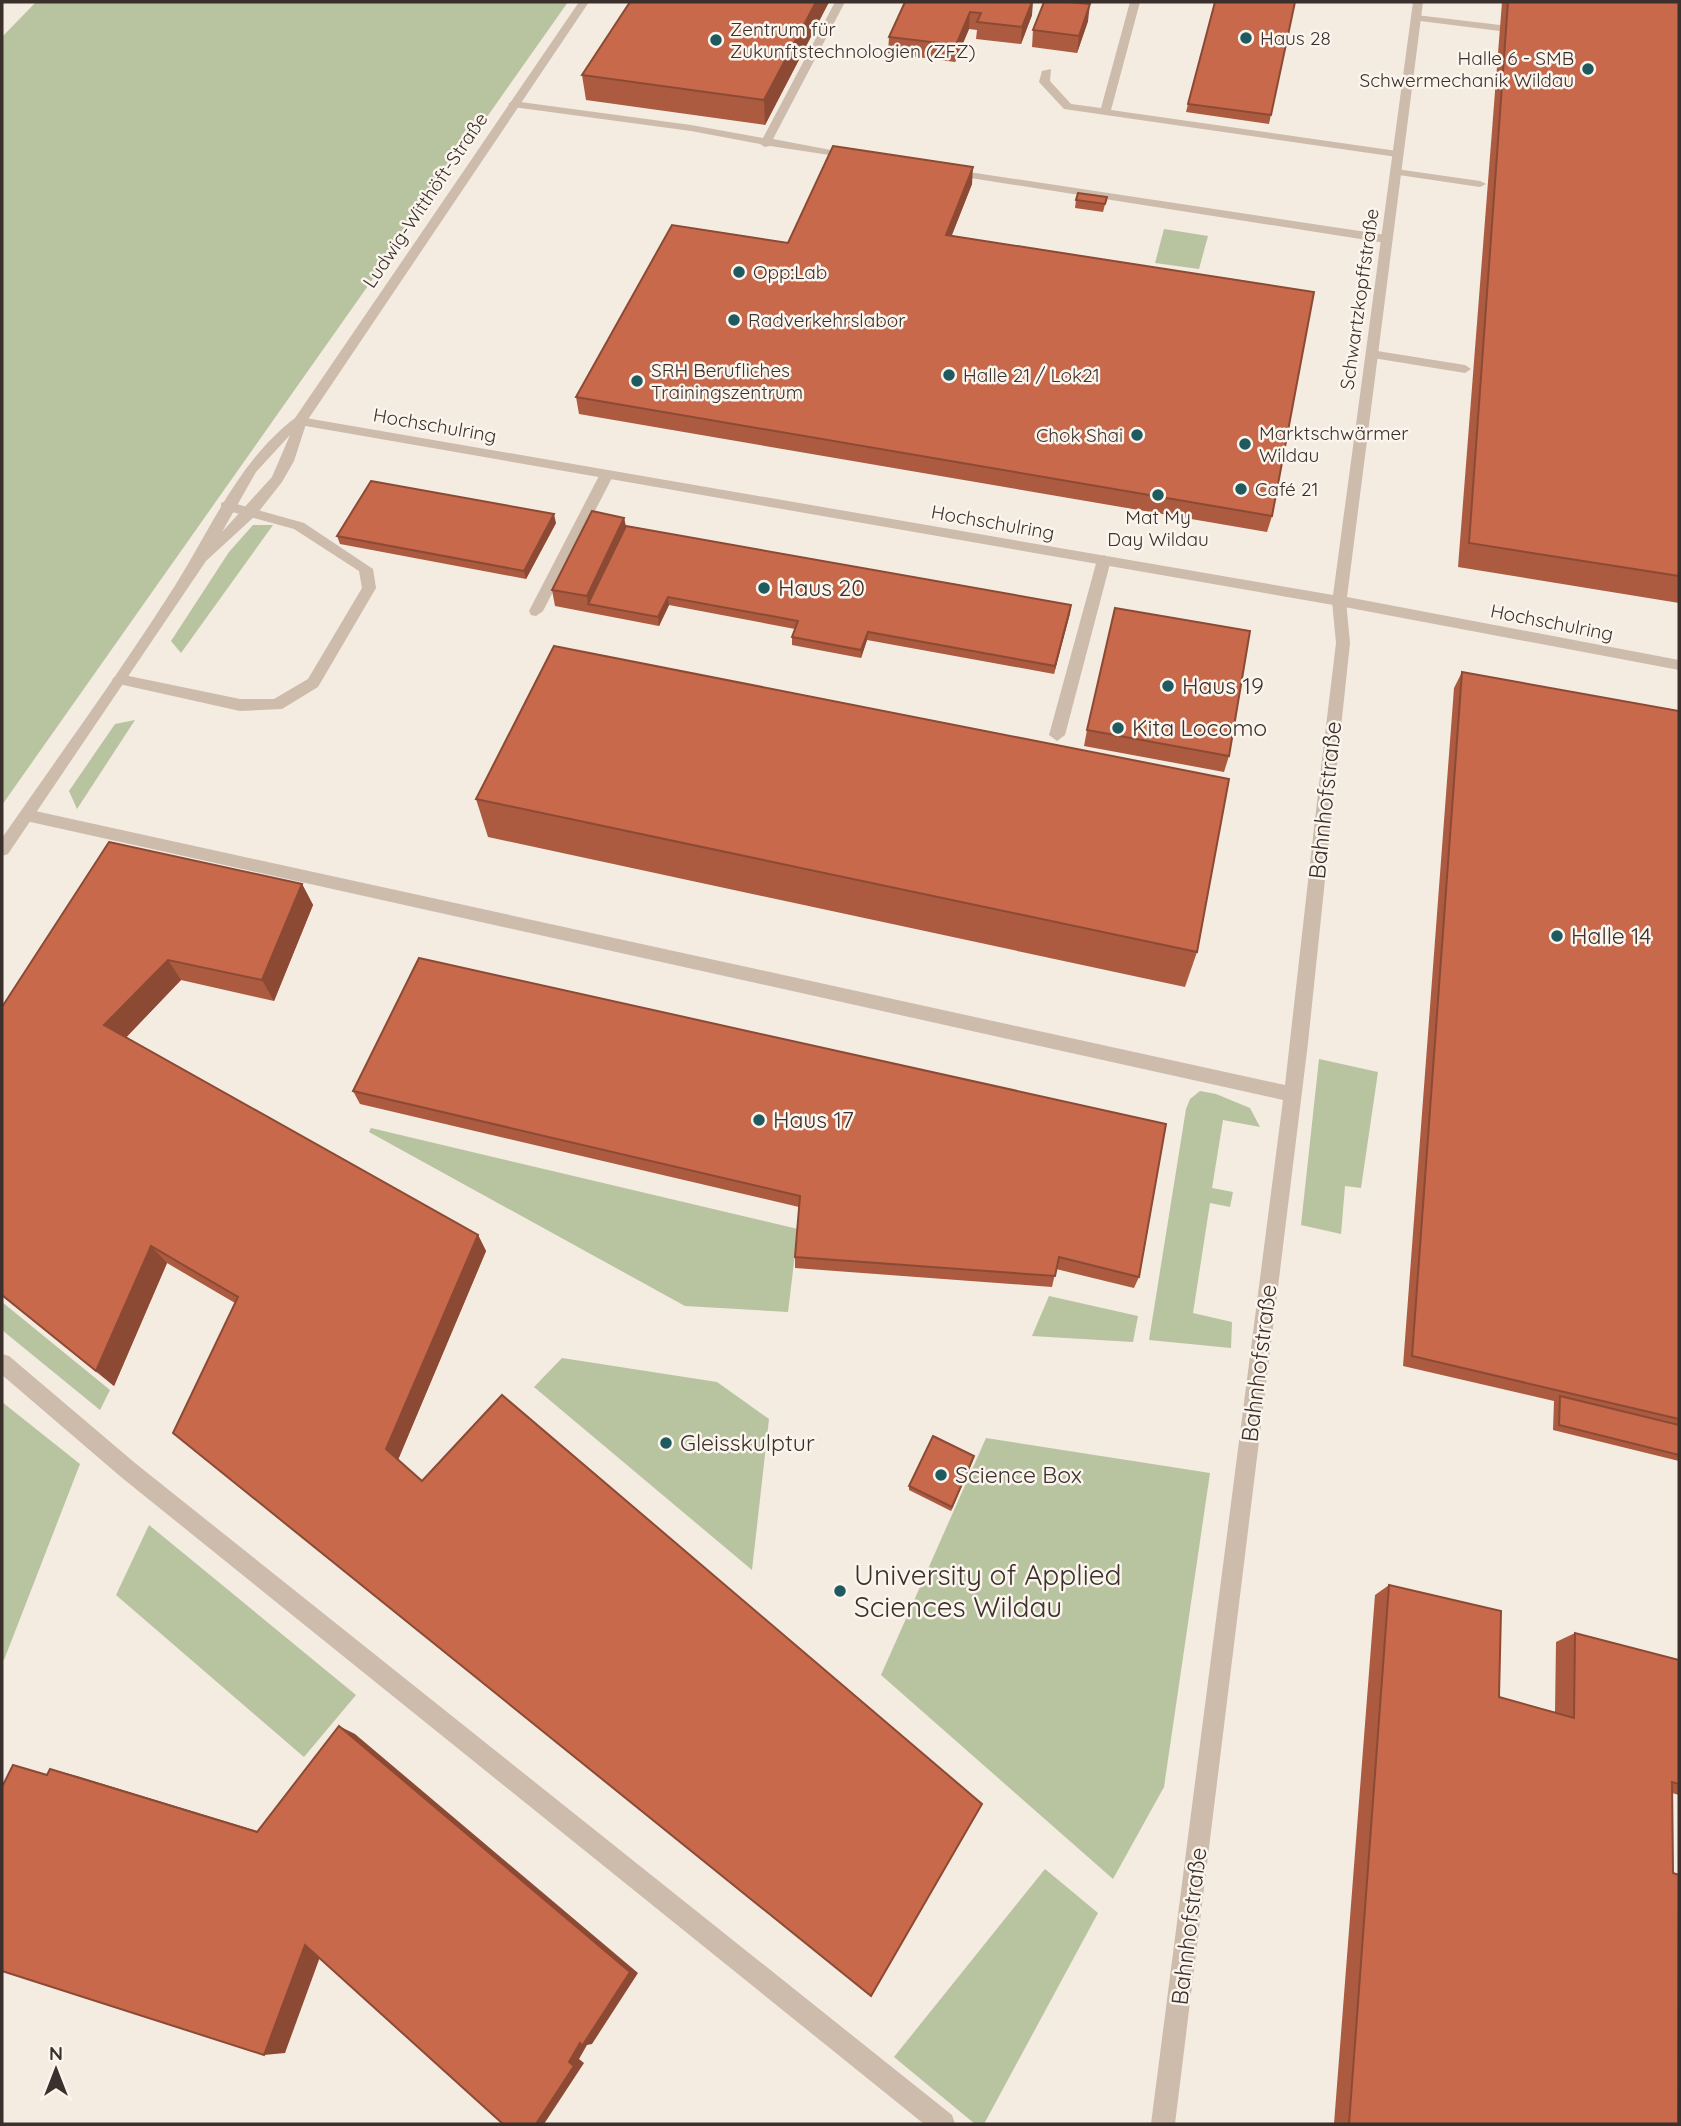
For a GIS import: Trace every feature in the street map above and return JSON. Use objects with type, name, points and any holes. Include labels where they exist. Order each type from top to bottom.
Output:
[{"type":"street","name":"Ludwig-Witthöft-Straße","points":[[300,421],[584,2]]},
{"type":"street","points":[[765,144],[840,2]]},
{"type":"street","points":[[1105,113],[1135,2]]},
{"type":"street","name":"Schwartzkopffstraße","points":[[1339,601],[1418,2]]},
{"type":"street","points":[[1416,18],[1500,29]]},
{"type":"street","points":[[1047,71],[1044,82],[1068,107],[1398,154]]},
{"type":"street","points":[[513,104],[691,128],[765,144],[865,159]]},
{"type":"street","points":[[934,169],[1386,239]]},
{"type":"street","points":[[1396,172],[1480,184]]},
{"type":"street","points":[[1371,354],[1465,369]]},
{"type":"street","points":[[2,850],[198,563],[226,506],[275,438],[300,421]]},
{"type":"street","points":[[198,563],[253,511],[292,457],[300,421]]},
{"type":"street","name":"Hochschulring","points":[[300,421],[1339,601],[1679,665]]},
{"type":"street","points":[[536,611],[607,474]]},
{"type":"street","points":[[119,679],[240,705],[277,705],[313,683],[369,588],[366,569],[299,526],[253,511],[226,506]]},
{"type":"street","points":[[1057,735],[1104,560]]},
{"type":"street","name":"Bahnhofstraße","points":[[1163,2124],[1292,1094],[1343,643],[1339,601]]},
{"type":"street","points":[[26,815],[1292,1094]]},
{"type":"street","points":[[2,1363],[128,1470],[943,2124]]},
{"type":"green space","points":[[36,2],[568,2],[2,805],[2,37]]},
{"type":"green space","points":[[1164,229],[1208,236],[1199,269],[1155,263]]},
{"type":"green space","points":[[253,525],[273,525],[181,653],[171,641],[229,552]]},
{"type":"green space","points":[[135,720],[77,809],[69,791],[115,724]]},
{"type":"green space","points":[[1319,1059],[1378,1072],[1361,1188],[1345,1186],[1341,1234],[1301,1225]]},
{"type":"green space","points":[[1200,1091],[1216,1094],[1250,1108],[1260,1127],[1223,1120],[1212,1188],[1233,1192],[1230,1207],[1210,1203],[1193,1313],[1232,1322],[1231,1348],[1149,1340],[1186,1109],[1190,1099]]},
{"type":"green space","points":[[371,1128],[798,1229],[788,1312],[685,1306],[369,1132]]},
{"type":"green space","points":[[1049,1296],[1138,1316],[1133,1342],[1032,1336]]},
{"type":"green space","points":[[2,1302],[110,1390],[100,1410],[2,1330]]},
{"type":"green space","points":[[562,1358],[717,1382],[769,1419],[752,1570],[534,1387]]},
{"type":"green space","points":[[2,1402],[80,1464],[4,1660],[2,1659]]},
{"type":"green space","points":[[986,1438],[1210,1473],[1164,1787],[1113,1879],[881,1675]]},
{"type":"green space","points":[[149,1525],[356,1695],[304,1757],[116,1595]]},
{"type":"green space","points":[[1045,1869],[1098,1913],[984,2124],[975,2124],[894,2057]]},
{"type":"building","name":"Zentrum für Zukunftstechnologien (ZFZ)","points":[[630,2],[816,2],[764,100],[582,75]]},
{"type":"building","points":[[905,2],[1032,2],[1022,27],[977,22],[981,13],[970,12],[956,45],[889,37]]},
{"type":"building","points":[[1044,2],[1090,4],[1079,36],[1033,30]]},
{"type":"building","name":"Haus 28","points":[[1215,2],[1295,2],[1271,115],[1188,104]]},
{"type":"building","points":[[1508,2],[1679,2],[1679,576],[1469,543]]},
{"type":"building","name":"Halle 21 / Lok21","points":[[833,146],[973,167],[946,235],[1314,292],[1272,516],[576,397],[672,225],[788,243]]},
{"type":"building","points":[[1078,193],[1107,197],[1105,204],[1076,200]]},
{"type":"building","points":[[371,481],[554,514],[524,571],[337,536]]},
{"type":"building","points":[[592,511],[624,518],[587,596],[552,590]]},
{"type":"building","name":"Haus 20","points":[[626,526],[1071,605],[1055,666],[868,632],[861,650],[792,637],[798,621],[668,597],[658,617],[588,604]]},
{"type":"building","name":"Haus 19","points":[[1115,608],[1250,631],[1229,756],[1087,730]]},
{"type":"building","points":[[554,646],[1229,779],[1197,952],[476,799]]},
{"type":"building","name":"Halle 14","points":[[1462,672],[1679,711],[1679,1419],[1412,1356]]},
{"type":"building","points":[[109,842],[302,884],[262,980],[168,960],[104,1025],[478,1235],[386,1449],[422,1481],[502,1395],[982,1804],[871,1996],[173,1433],[238,1297],[151,1246],[96,1371],[2,1295],[2,1007]]},
{"type":"building","name":"Haus 17","points":[[419,958],[1166,1124],[1139,1277],[1059,1257],[1055,1276],[795,1257],[800,1196],[353,1091]]},
{"type":"building","points":[[1560,1396],[1679,1425],[1679,1455],[1559,1425]]},
{"type":"building","name":"Science Box","points":[[933,1436],[974,1456],[952,1507],[909,1486]]},
{"type":"building","points":[[1389,1585],[1501,1611],[1499,1697],[1574,1718],[1575,1633],[1679,1660],[1679,1784],[1672,1782],[1673,1873],[1679,1875],[1679,2124],[1349,2124]]},
{"type":"building","points":[[339,1726],[630,1972],[582,2046],[580,2043],[569,2062],[574,2066],[536,2124],[503,2124],[305,1945],[264,2055],[2,1971],[2,1787],[13,1765],[47,1775],[50,1769],[257,1832]]},
{"type":"place","name":"Haus 28","points":[[1246,38]]},
{"type":"place","name":"Zentrum für Zukunftstechnologien (ZFZ)","points":[[716,40]]},
{"type":"place","name":"Halle 6 - SMB Schwermechanik Wildau","points":[[1588,69]]},
{"type":"place","name":"Opp:Lab","points":[[739,272]]},
{"type":"place","name":"Radverkehrslabor","points":[[734,320]]},
{"type":"place","name":"Halle 21 / Lok21","points":[[949,375]]},
{"type":"place","name":"SRH Berufliches Trainingszentrum","points":[[637,381]]},
{"type":"place","name":"Chok Shai","points":[[1137,435]]},
{"type":"place","name":"Marktschwärmer Wildau","points":[[1245,444]]},
{"type":"place","name":"Café 21","points":[[1241,489]]},
{"type":"place","name":"Mat My Day Wildau","points":[[1158,495]]},
{"type":"place","name":"Haus 20","points":[[764,588]]},
{"type":"place","name":"Haus 19","points":[[1168,686]]},
{"type":"place","name":"Kita Locomo","points":[[1118,728]]},
{"type":"place","name":"Halle 14","points":[[1557,936]]},
{"type":"place","name":"Haus 17","points":[[759,1120]]},
{"type":"place","name":"Gleisskulptur","points":[[666,1443]]},
{"type":"place","name":"Science Box","points":[[941,1475]]},
{"type":"place","name":"University of Applied Sciences Wildau","points":[[840,1591]]}]
